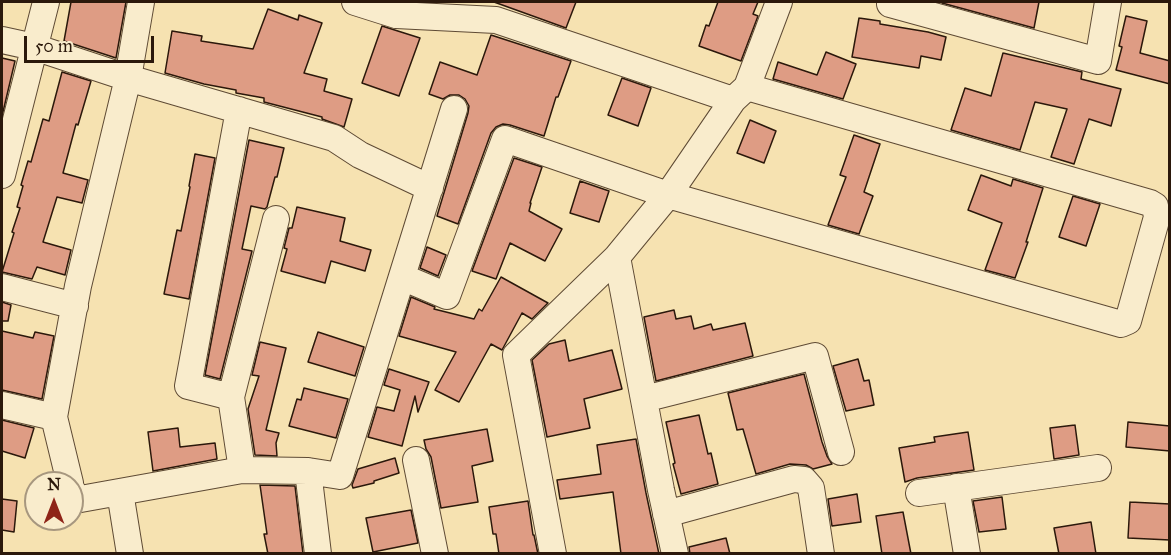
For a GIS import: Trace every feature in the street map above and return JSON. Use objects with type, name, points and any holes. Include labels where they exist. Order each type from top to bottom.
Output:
[{"type":"street","points":[[2,175],[5,145],[45,2]]},
{"type":"street","points":[[67,471],[54,417],[75,306],[128,78],[141,2]]},
{"type":"street","points":[[355,2],[496,20],[740,93],[1150,203],[1155,206],[1157,217],[1128,321],[1121,324],[668,195],[505,139],[447,296],[402,277]]},
{"type":"street","points":[[553,554],[516,354],[617,257],[668,195],[740,93],[779,2]]},
{"type":"street","points":[[886,2],[1098,61],[1108,2]]},
{"type":"street","points":[[2,40],[34,47],[128,78],[334,138],[360,155],[430,188]]},
{"type":"street","points":[[84,498],[242,470],[309,471],[340,477],[454,109]]},
{"type":"street","points":[[231,397],[188,386],[239,110]]},
{"type":"street","points":[[242,470],[231,397],[276,219]]},
{"type":"street","points":[[617,257],[675,554]]},
{"type":"street","points":[[2,287],[75,306]]},
{"type":"street","points":[[644,399],[815,356],[841,452]]},
{"type":"street","points":[[2,405],[54,417]]},
{"type":"street","points":[[416,460],[435,554]]},
{"type":"street","points":[[919,493],[1098,468]]},
{"type":"street","points":[[309,471],[318,554]]},
{"type":"street","points":[[666,514],[794,478],[804,480],[811,488],[821,554]]},
{"type":"street","points":[[956,487],[967,554]]},
{"type":"street","points":[[120,492],[130,554]]},
{"type":"building","points":[[71,2],[126,2],[116,58],[64,41]]},
{"type":"building","points":[[494,2],[576,2],[566,28]]},
{"type":"building","points":[[718,2],[758,2],[753,14],[758,16],[741,61],[699,46],[706,25],[709,26]]},
{"type":"building","points":[[942,2],[1039,2],[1034,28]]},
{"type":"building","points":[[268,9],[298,20],[299,15],[322,23],[304,73],[327,79],[324,91],[352,99],[344,127],[322,119],[322,117],[264,102],[264,98],[236,93],[236,90],[165,73],[172,31],[202,36],[201,41],[253,49]]},
{"type":"building","points":[[1126,16],[1147,21],[1140,53],[1170,61],[1170,84],[1116,70]]},
{"type":"building","points":[[859,18],[946,37],[941,60],[921,56],[919,68],[852,57]]},
{"type":"building","points":[[382,26],[420,38],[399,96],[362,83]]},
{"type":"building","points":[[491,35],[571,61],[558,97],[556,97],[544,136],[503,124],[491,133],[458,224],[437,216],[469,106],[459,95],[450,95],[443,99],[429,94],[440,62],[477,75]]},
{"type":"building","points":[[826,52],[856,64],[843,99],[773,79],[778,62],[817,75]]},
{"type":"building","points":[[1003,53],[1082,72],[1081,79],[1121,89],[1111,126],[1089,119],[1074,164],[1051,157],[1067,109],[1035,102],[1020,150],[951,130],[965,88],[991,96]]},
{"type":"building","points":[[2,58],[15,61],[2,116]]},
{"type":"building","points":[[62,72],[91,81],[78,125],[76,124],[63,173],[88,180],[82,203],[57,197],[43,242],[71,250],[65,275],[37,267],[32,279],[2,272],[20,208],[17,207],[28,161],[31,162],[43,119],[49,121]]},
{"type":"building","points":[[622,78],[651,88],[638,126],[608,115]]},
{"type":"building","points":[[750,120],[776,131],[764,163],[737,153]]},
{"type":"building","points":[[854,135],[880,144],[864,192],[873,196],[859,234],[828,225],[846,177],[840,175]]},
{"type":"building","points":[[249,140],[284,148],[267,207],[265,209],[251,206],[242,249],[252,251],[220,379],[205,375]]},
{"type":"building","points":[[195,154],[215,158],[189,299],[164,294],[177,230],[181,231]]},
{"type":"building","points":[[514,158],[542,167],[529,211],[562,229],[545,261],[510,243],[496,279],[472,271]]},
{"type":"building","points":[[981,175],[1011,186],[1013,179],[1043,188],[1015,278],[985,270],[1002,223],[968,210]]},
{"type":"building","points":[[580,181],[609,191],[599,222],[570,213]]},
{"type":"building","points":[[1073,196],[1100,204],[1086,246],[1059,237]]},
{"type":"building","points":[[297,207],[345,218],[340,241],[371,250],[365,271],[331,261],[325,283],[281,271],[287,249],[284,248],[289,228],[292,228]]},
{"type":"building","points":[[427,247],[446,255],[438,276],[420,268]]},
{"type":"building","points":[[501,277],[548,303],[532,319],[522,313],[502,350],[491,344],[459,402],[435,390],[456,352],[399,336],[411,297],[435,307],[434,309],[474,319],[479,309],[482,311]]},
{"type":"building","points":[[2,302],[11,305],[8,321],[2,321]]},
{"type":"building","points":[[674,310],[676,319],[691,316],[694,329],[711,324],[713,330],[745,323],[753,356],[656,381],[644,317]]},
{"type":"building","points":[[2,331],[33,338],[35,332],[54,336],[42,399],[2,390]]},
{"type":"building","points":[[318,332],[364,347],[355,376],[308,362]]},
{"type":"building","points":[[565,340],[569,361],[612,350],[622,389],[584,399],[590,428],[547,437],[532,360],[549,344]]},
{"type":"building","points":[[260,342],[286,348],[266,430],[279,433],[276,443],[277,456],[255,455],[248,409],[259,376],[252,375]]},
{"type":"building","points":[[858,359],[864,381],[869,380],[874,405],[846,411],[833,366]]},
{"type":"building","points":[[389,369],[429,382],[418,412],[415,396],[402,446],[368,437],[377,407],[394,411],[400,390],[384,385]]},
{"type":"building","points":[[804,374],[822,442],[832,464],[813,469],[806,465],[790,464],[756,474],[743,429],[737,430],[728,393]]},
{"type":"building","points":[[304,388],[348,399],[336,438],[289,426],[297,399],[301,400]]},
{"type":"building","points":[[699,415],[718,484],[681,494],[666,422]]},
{"type":"building","points":[[2,420],[34,428],[25,458],[2,451]]},
{"type":"building","points":[[1128,422],[1170,426],[1170,451],[1126,447]]},
{"type":"building","points":[[1075,425],[1079,455],[1054,459],[1050,428]]},
{"type":"building","points":[[178,428],[180,447],[215,443],[217,459],[153,471],[148,432]]},
{"type":"building","points":[[487,429],[493,461],[472,466],[478,502],[441,508],[431,457],[424,440]]},
{"type":"building","points":[[968,432],[974,470],[917,478],[905,482],[899,448],[935,442],[934,437]]},
{"type":"building","points":[[636,439],[659,554],[621,554],[613,492],[560,499],[557,480],[601,474],[597,445]]},
{"type":"building","points":[[395,458],[399,473],[353,488],[358,469]]},
{"type":"building","points":[[260,485],[295,486],[303,554],[268,554]]},
{"type":"building","points":[[857,494],[861,522],[832,526],[828,499]]},
{"type":"building","points":[[1002,497],[1006,529],[979,532],[973,501]]},
{"type":"building","points":[[2,499],[17,501],[14,532],[2,530]]},
{"type":"building","points":[[528,501],[538,554],[499,554],[489,507]]},
{"type":"building","points":[[1130,502],[1170,504],[1170,540],[1128,538]]},
{"type":"building","points":[[411,510],[418,543],[373,552],[366,518]]},
{"type":"building","points":[[903,512],[911,554],[882,554],[876,516]]},
{"type":"building","points":[[1091,522],[1096,554],[1059,554],[1054,528]]},
{"type":"building","points":[[726,538],[730,554],[690,554],[689,547]]}]
